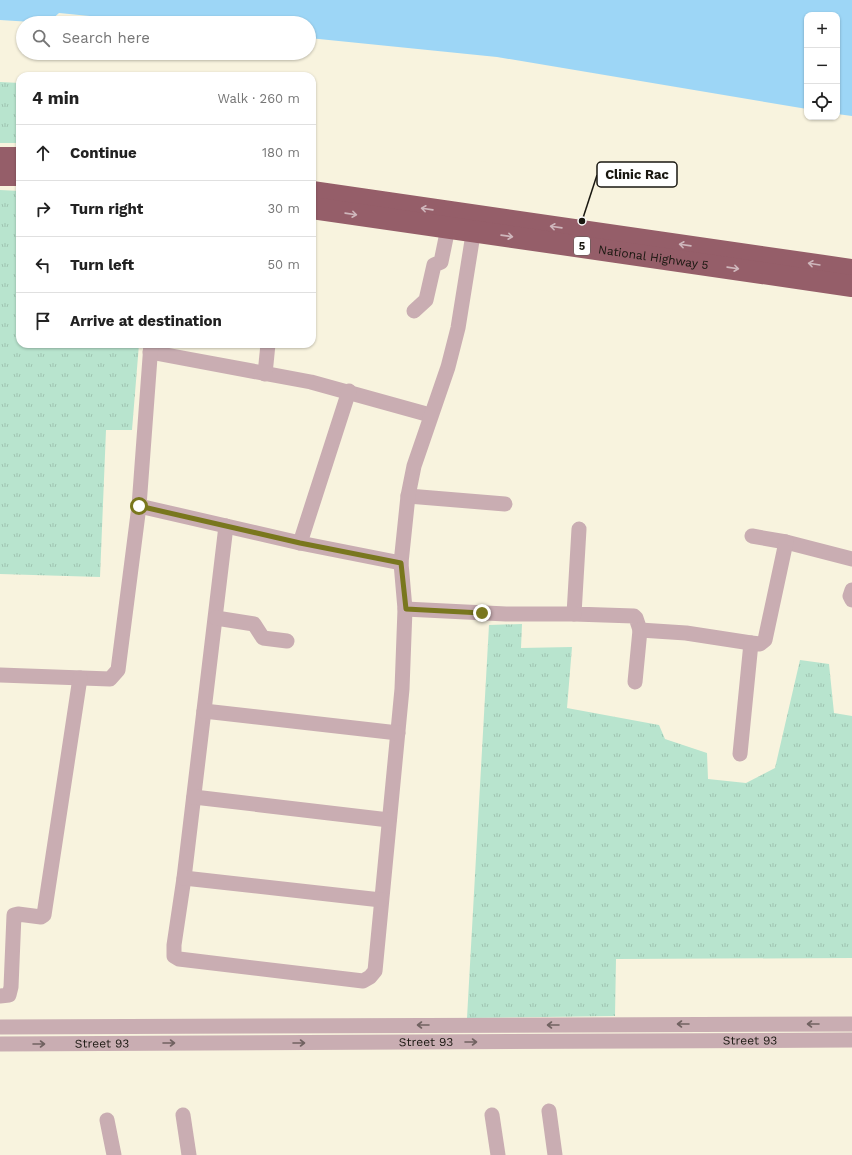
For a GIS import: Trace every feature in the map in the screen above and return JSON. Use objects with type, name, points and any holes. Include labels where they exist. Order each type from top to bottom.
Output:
[{"type":"highway","points":[[0,158],[16,158]]},
{"type":"highway","points":[[0,175],[16,175]]},
{"type":"highway","name":"National Highway 5","points":[[316,193],[475,224],[852,286]]},
{"type":"highway","name":"National Highway 5","points":[[316,209],[448,228],[475,224],[852,270]]},
{"type":"street","points":[[226,526],[184,878],[174,945],[174,956],[179,959],[363,981],[370,977],[375,971],[398,733],[406,609],[401,563],[408,496],[414,466],[430,415],[448,367],[458,328],[475,224]]},
{"type":"street","points":[[414,311],[426,300],[434,265],[441,262],[443,256],[448,228]]},
{"type":"street","points":[[0,675],[110,679],[118,670],[139,506],[151,348],[265,374],[349,391],[430,415]]},
{"type":"street","points":[[265,374],[268,348]]},
{"type":"street","points":[[300,543],[349,391]]},
{"type":"street","points":[[408,496],[505,504]]},
{"type":"street","points":[[139,506],[300,543],[401,563]]},
{"type":"street","points":[[574,614],[579,529]]},
{"type":"street","points":[[752,536],[786,542],[852,559]]},
{"type":"street","points":[[640,630],[686,633],[760,644],[765,640],[786,542]]},
{"type":"street","points":[[852,590],[850,596],[852,600]]},
{"type":"street","points":[[406,609],[506,614],[634,616],[640,630],[635,682]]},
{"type":"street","points":[[216,618],[254,624],[263,638],[287,641]]},
{"type":"street","points":[[740,754],[751,643]]},
{"type":"street","points":[[0,996],[9,995],[11,987],[14,916],[18,914],[41,917],[44,915],[80,678]]},
{"type":"street","points":[[204,711],[398,733]]},
{"type":"street","points":[[194,797],[389,820]]},
{"type":"street","points":[[184,878],[382,900]]},
{"type":"street","name":"Street 93","points":[[0,1027],[852,1024]]},
{"type":"street","name":"Street 93","points":[[0,1044],[852,1040]]},
{"type":"street","points":[[549,1111],[555,1155]]},
{"type":"street","points":[[492,1115],[498,1155]]},
{"type":"street","points":[[183,1116],[189,1155]]},
{"type":"street","points":[[107,1120],[114,1155]]},
{"type":"green space","points":[[0,82],[16,83],[16,143],[0,143]]},
{"type":"green space","points":[[0,190],[16,191],[16,348],[139,348],[132,430],[106,430],[100,577],[0,574]]},
{"type":"green space","points":[[522,624],[521,648],[572,647],[567,708],[659,725],[665,739],[707,753],[708,779],[746,783],[775,768],[800,660],[829,664],[834,713],[852,716],[852,958],[616,959],[615,1016],[467,1018],[489,625]]},
{"type":"water","points":[[0,0],[852,0],[852,116],[840,114],[840,12],[804,12],[804,108],[497,57],[316,39],[316,16],[90,16],[59,13],[56,16],[16,16],[16,21],[0,20]]},
{"type":"place","name":"Clinic Rac","points":[[582,221]]},
{"type":"route","points":[[139,506],[300,543],[401,563],[406,609],[482,613]]}]
